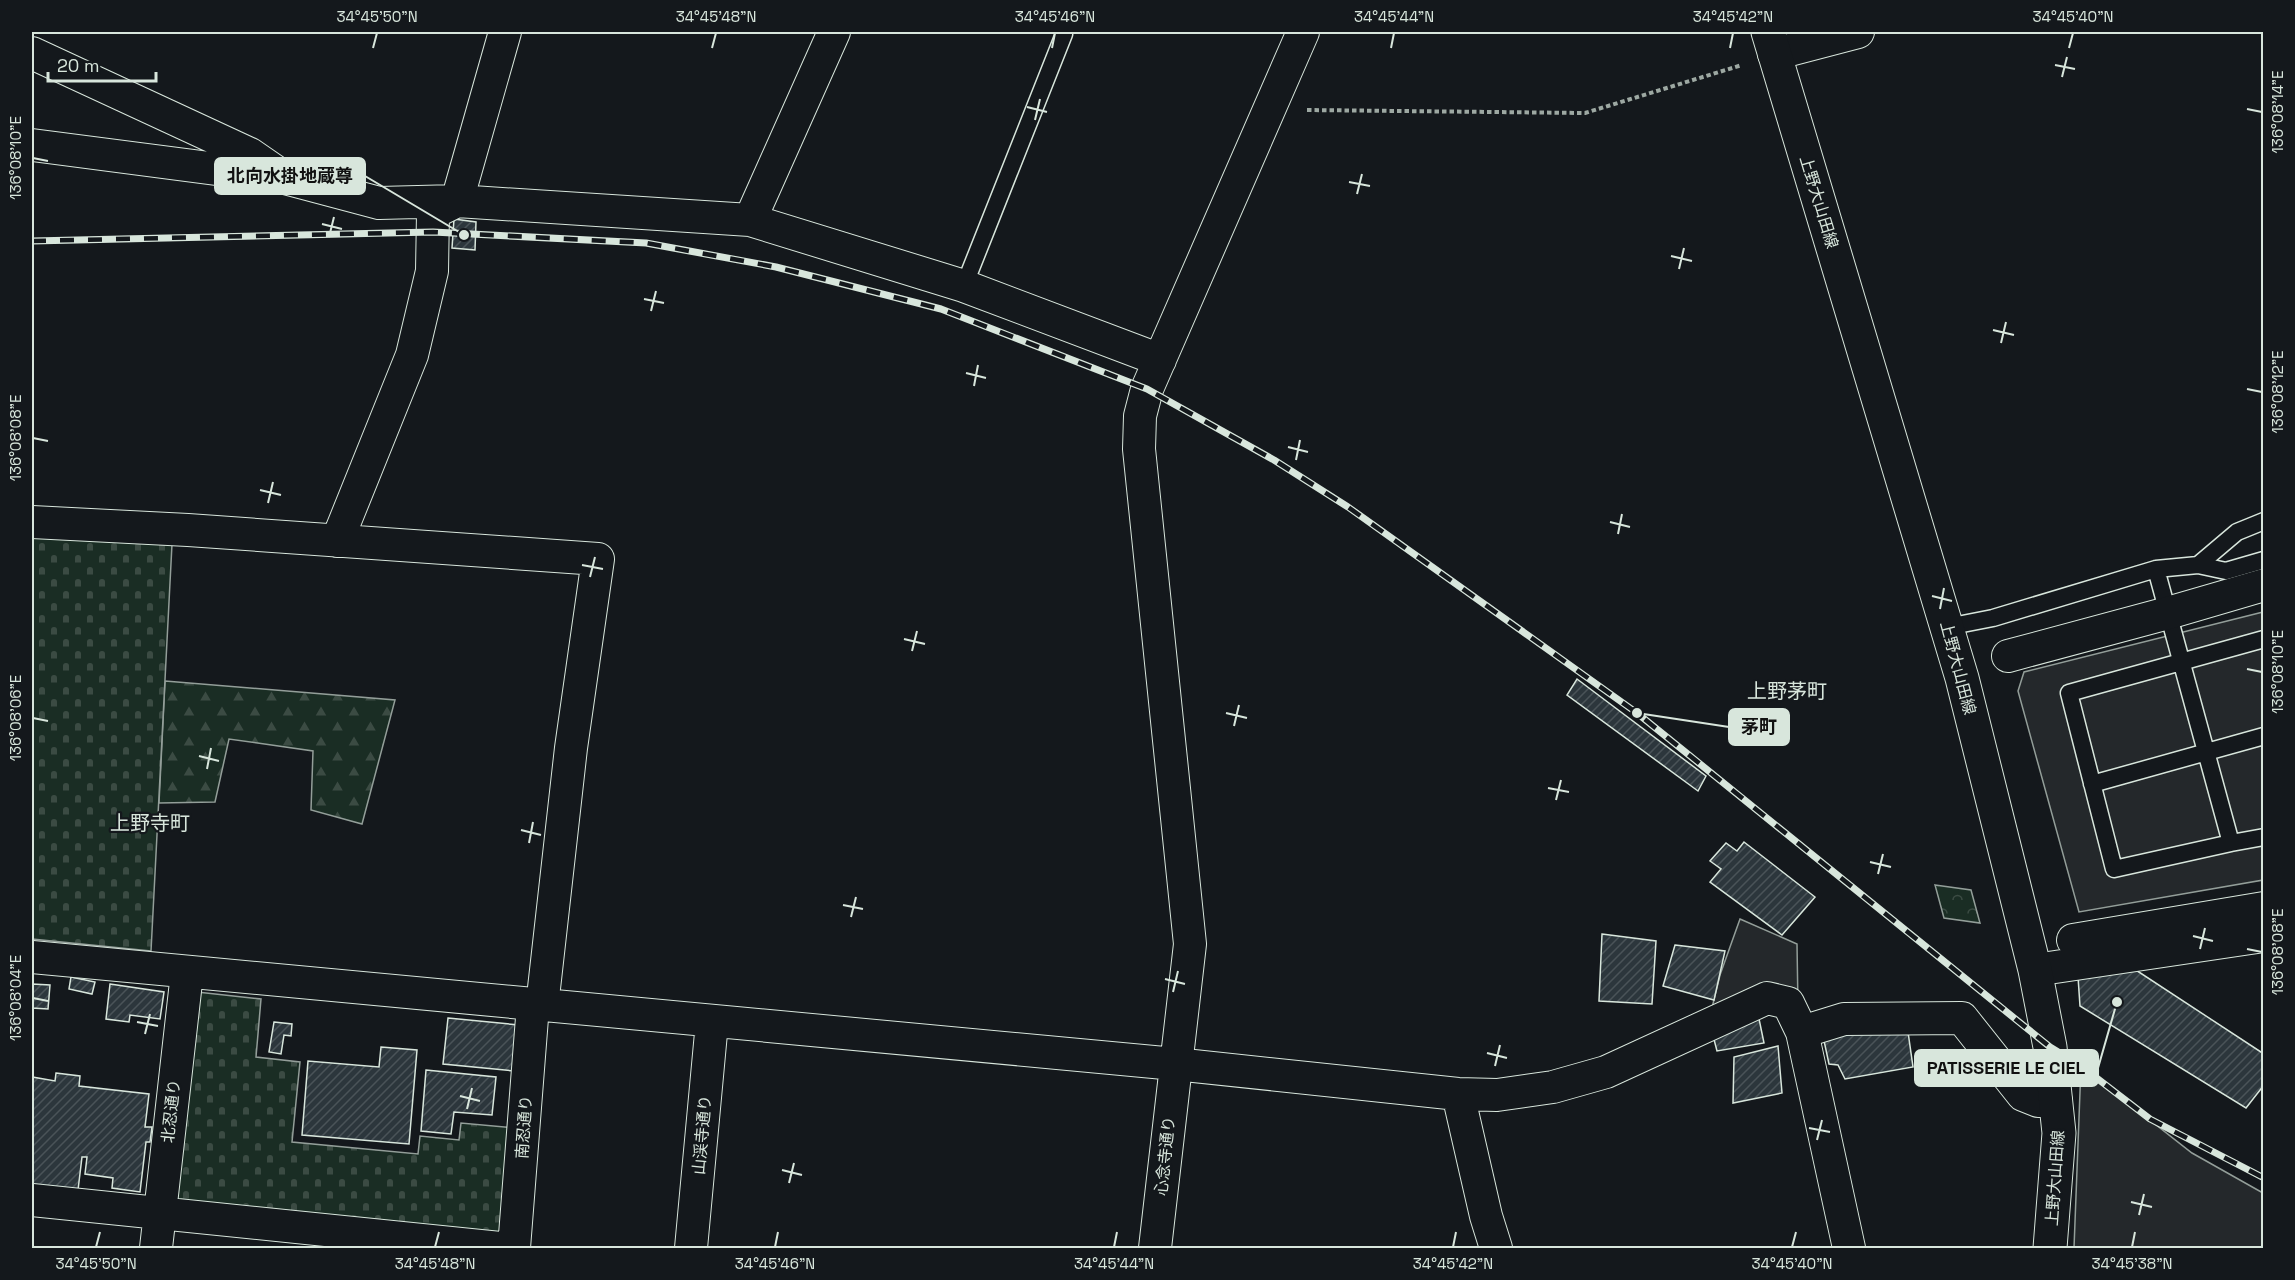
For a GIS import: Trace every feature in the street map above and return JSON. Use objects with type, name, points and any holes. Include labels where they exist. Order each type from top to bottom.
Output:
[{"type":"main road","name":"上野大山田線","points":[[1771,43],[1962,678],[2035,970],[2050,1047],[2059,1133],[2050,1248]]},
{"type":"street","points":[[32,522],[338,540],[411,355],[432,271],[433,213],[457,201],[505,32]]},
{"type":"street","points":[[750,220],[834,32]]},
{"type":"street","name":"心念寺通り","points":[[1155,1248],[1190,944],[1139,449],[1140,416],[1147,389],[1303,32]]},
{"type":"street","points":[[1771,43],[1858,32]]},
{"type":"street","points":[[32,53],[250,154],[285,178]]},
{"type":"street","points":[[32,145],[285,178],[380,202],[457,201],[750,220],[964,286],[1160,360]]},
{"type":"street","name":"南忍通り","points":[[338,540],[598,559],[537,1006],[514,1248]]},
{"type":"street","points":[[2008,656],[2172,624],[2264,585]]},
{"type":"street","points":[[2073,940],[2264,908]]},
{"type":"street","points":[[2035,970],[2264,936]]},
{"type":"street","points":[[32,957],[1175,1064],[1458,1094],[1497,1095],[1553,1087],[1606,1072],[1767,999],[1788,1004],[1802,1032],[1849,1248]]},
{"type":"street","name":"北忍通り","points":[[156,1248],[187,973]]},
{"type":"street","points":[[1802,1032],[1844,1019],[1962,1018],[2024,1095],[2038,1101],[2056,1101]]},
{"type":"street","name":"山渓寺通り","points":[[691,1248],[712,1022]]},
{"type":"street","points":[[1458,1094],[1486,1216],[1496,1248]]},
{"type":"street","points":[[32,1200],[500,1248]]},
{"type":"lane","points":[[964,286],[1064,34]]},
{"type":"lane","points":[[2198,565],[2237,531],[2264,521]]},
{"type":"lane","points":[[1947,627],[1993,618],[2156,569],[2198,565],[2226,571],[2264,560]]},
{"type":"lane","points":[[2156,569],[2231,843]]},
{"type":"lane","points":[[2264,639],[2069,693],[2114,869],[2264,837]]},
{"type":"lane","points":[[2092,784],[2264,736]]},
{"type":"path","points":[[1268,109],[1585,113],[1771,43]]},
{"type":"green space","points":[[32,535],[172,544],[151,951],[32,939]]},
{"type":"green space","points":[[165,681],[395,700],[362,824],[311,810],[313,751],[229,739],[215,802],[159,803]]},
{"type":"green space","points":[[1935,885],[1971,890],[1980,923],[1944,918]]},
{"type":"green space","points":[[197,992],[261,999],[256,1057],[300,1062],[292,1142],[418,1154],[420,1136],[459,1140],[461,1123],[516,1128],[506,1234],[177,1203]]},
{"type":"shaded area","points":[[2263,612],[2263,880],[2079,912],[2018,691],[2024,672]]},
{"type":"shaded area","points":[[1740,919],[1797,944],[1798,1007],[1711,1012],[1720,975]]},
{"type":"shaded area","points":[[2081,1066],[2192,1153],[2263,1193],[2263,1248],[2074,1248]]},
{"type":"building","points":[[454,219],[476,222],[475,250],[452,248]]},
{"type":"building","points":[[1577,679],[1706,776],[1698,791],[1567,695]]},
{"type":"building","points":[[1744,842],[1815,897],[1782,935],[1710,882],[1721,869],[1710,861],[1726,843],[1737,851]]},
{"type":"building","points":[[1602,934],[1656,941],[1652,1004],[1599,1001]]},
{"type":"building","points":[[1675,945],[1725,951],[1714,1000],[1663,986]]},
{"type":"building","points":[[2116,957],[2264,1054],[2264,1085],[2246,1108],[2080,1006],[2077,962]]},
{"type":"building","points":[[71,977],[95,982],[92,994],[69,989]]},
{"type":"building","points":[[32,984],[50,985],[48,1009],[32,1008]]},
{"type":"building","points":[[110,984],[164,992],[160,1019],[130,1015],[129,1022],[106,1019]]},
{"type":"building","points":[[1904,1004],[1913,1067],[1845,1079],[1838,1065],[1829,1064],[1823,1036]]},
{"type":"building","points":[[1758,1014],[1764,1043],[1717,1051],[1710,1024]]},
{"type":"building","points":[[448,1018],[519,1025],[514,1071],[443,1064]]},
{"type":"building","points":[[274,1022],[292,1024],[291,1036],[284,1035],[281,1054],[269,1052]]},
{"type":"building","points":[[1778,1046],[1782,1093],[1733,1103],[1734,1057]]},
{"type":"building","points":[[381,1047],[417,1050],[409,1144],[302,1135],[308,1061],[379,1067]]},
{"type":"building","points":[[426,1070],[496,1077],[492,1115],[454,1112],[451,1134],[421,1131]]},
{"type":"building","points":[[56,1073],[80,1076],[79,1086],[149,1094],[145,1127],[152,1127],[150,1142],[146,1142],[140,1192],[112,1188],[113,1178],[85,1174],[87,1157],[82,1157],[78,1190],[32,1185],[32,1077],[55,1081]]},
{"type":"railway","points":[[32,241],[433,232],[646,243],[776,267],[941,309],[1147,389],[1274,460],[1348,507],[1637,713],[2050,1047],[2081,1066],[2150,1119],[2264,1178]]},
{"type":"place","name":"北向水掛地蔵尊","points":[[464,235]]},
{"type":"place","name":"茅町","points":[[1637,713]]},
{"type":"place","name":"PATISSERIE LE CIEL","points":[[2117,1002]]},
{"type":"district","name":"上野茅町","points":[[1787,691]]},
{"type":"district","name":"上野寺町","points":[[150,823]]}]
